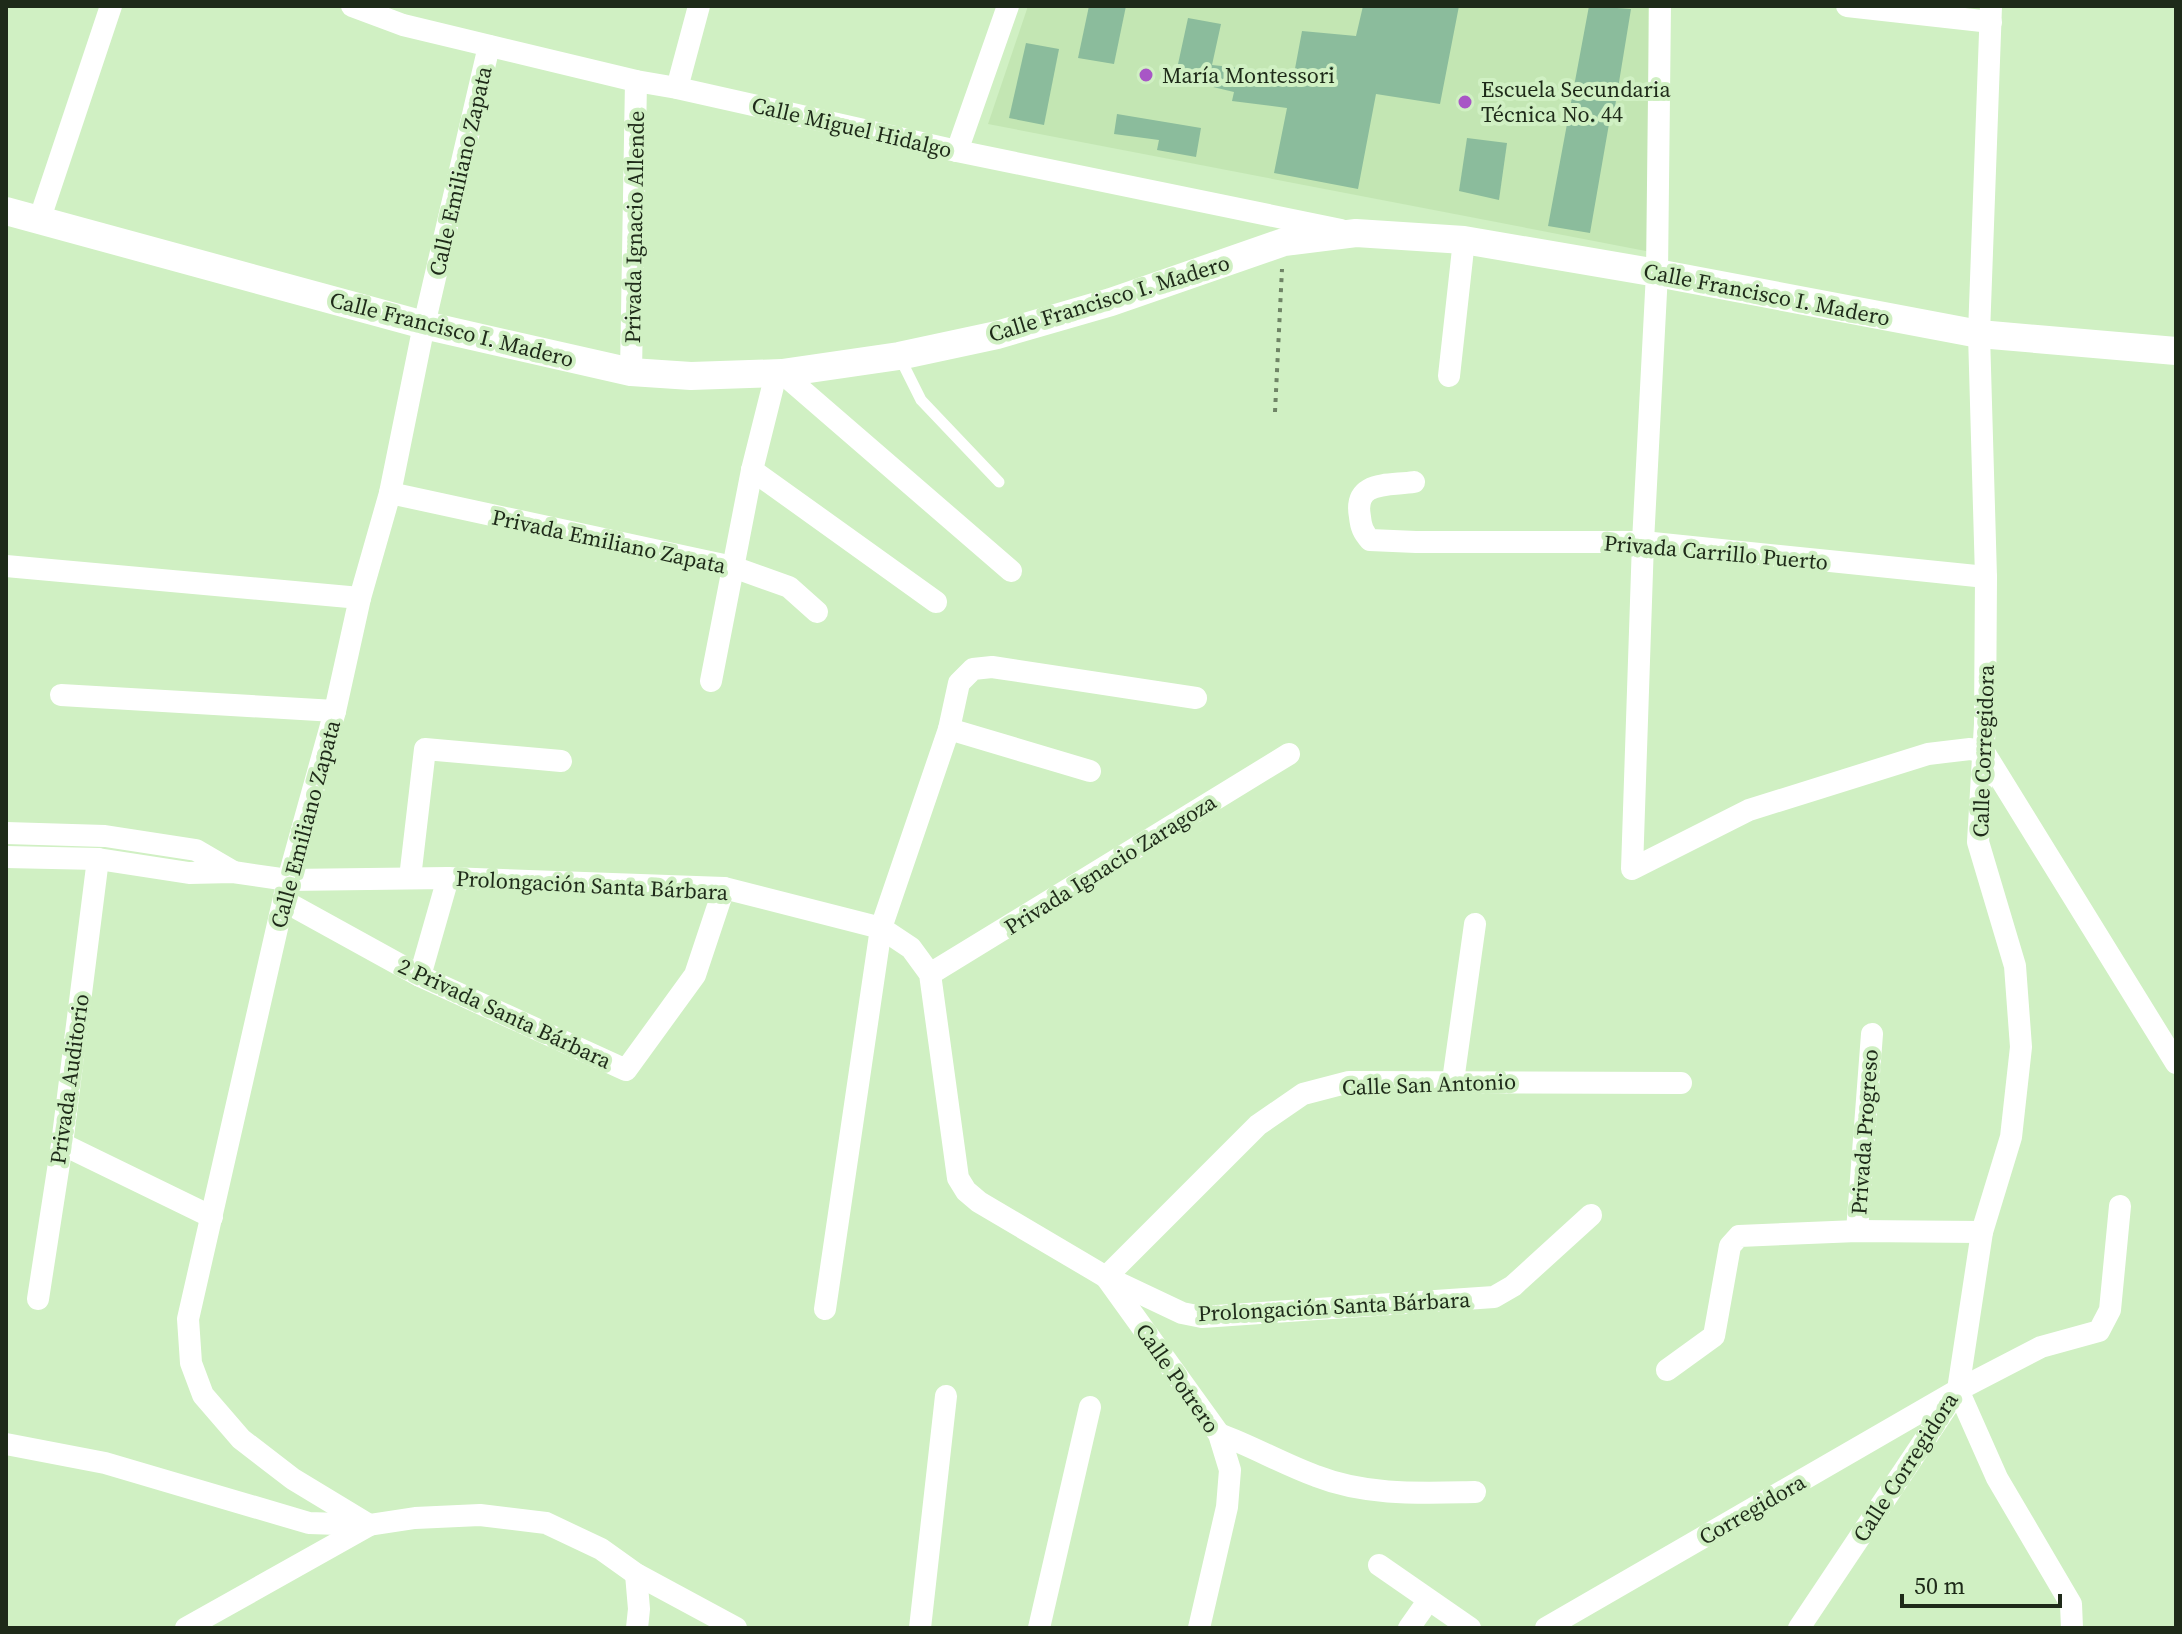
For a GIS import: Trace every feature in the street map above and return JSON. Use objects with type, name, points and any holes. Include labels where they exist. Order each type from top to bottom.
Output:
[{"type":"street","points":[[39,221],[111,6]]},
{"type":"street","name":"Calle Miguel Hidalgo","points":[[352,6],[406,15],[489,46],[636,81],[1356,233]]},
{"type":"street","points":[[677,88],[699,6]]},
{"type":"street","points":[[957,151],[1008,6]]},
{"type":"street","points":[[1660,6],[1657,273],[1643,542],[1632,869],[1749,810],[1928,754],[1970,749],[1984,752],[2176,1063]]},
{"type":"street","points":[[1847,6],[1991,14]]},
{"type":"street","name":"Calle Corregidora","points":[[1799,1628],[1958,1390],[1982,1232],[2011,1137],[2021,1047],[2015,966],[1978,842],[1984,752],[1986,577],[1979,334],[1991,14]]},
{"type":"street","name":"Calle Emiliano Zapata","points":[[369,1525],[293,1479],[241,1439],[203,1395],[191,1363],[188,1319],[286,890],[335,711],[360,598],[390,493],[424,325],[489,46]]},
{"type":"street","name":"Privada Ignacio Allende","points":[[631,372],[636,81]]},
{"type":"street","name":"Calle Francisco I. Madero","points":[[6,211],[424,325],[631,372],[691,376],[779,374],[899,356],[997,335],[1097,306],[1284,242],[1356,233],[1464,240],[1979,334],[2176,351]]},
{"type":"street","points":[[1449,376],[1464,240]]},
{"type":"street","points":[[711,681],[752,470],[779,374],[1011,571]]},
{"type":"street","points":[[752,470],[936,602]]},
{"type":"street","name":"Privada Carrillo Puerto","points":[[1414,482],[1370,488],[1362,493],[1357,505],[1362,532],[1370,540],[1643,542],[1986,577]]},
{"type":"street","name":"Privada Emiliano Zapata","points":[[390,493],[733,567],[789,587],[817,612]]},
{"type":"street","points":[[6,566],[360,598]]},
{"type":"street","points":[[825,1309],[881,928],[949,729],[959,683],[973,669],[992,667],[1196,698]]},
{"type":"street","points":[[61,695],[335,711]]},
{"type":"street","points":[[949,729],[1090,771]]},
{"type":"street","points":[[410,878],[425,749],[561,761]]},
{"type":"street","name":"Privada Ignacio Zaragoza","points":[[930,974],[1289,754]]},
{"type":"street","name":"Prolongación Santa Bárbara","points":[[6,833],[105,836],[196,850],[233,872],[286,890],[410,878],[724,888],[881,928],[911,948],[930,974],[958,1178],[966,1191],[979,1202],[1106,1277],[1182,1313],[1202,1317],[1494,1297],[1513,1286],[1591,1215]]},
{"type":"street","name":"Prolongación Santa Bárbara","points":[[6,857],[98,859],[189,873],[233,872]]},
{"type":"street","name":"Privada Auditorio","points":[[38,1299],[62,1144],[98,859]]},
{"type":"street","points":[[420,976],[448,878]]},
{"type":"street","name":"2 Privada Santa Bárbara","points":[[286,890],[420,976],[626,1070],[695,975],[724,888]]},
{"type":"street","points":[[1453,1081],[1475,924]]},
{"type":"street","name":"Privada Progreso","points":[[1857,1231],[1872,1034]]},
{"type":"street","name":"Calle San Antonio","points":[[1106,1277],[1258,1125],[1303,1094],[1349,1082],[1681,1083]]},
{"type":"street","points":[[62,1144],[212,1217]]},
{"type":"street","name":"Corregidora","points":[[1546,1628],[1958,1390],[2041,1347],[2099,1331],[2110,1310],[2120,1206]]},
{"type":"street","name":"Privada Progreso","points":[[1667,1370],[1714,1336],[1730,1246],[1739,1236],[1857,1231],[1982,1232]]},
{"type":"street","name":"Calle Potrero","points":[[1106,1277],[1219,1434],[1230,1470],[1227,1507],[1199,1628]]},
{"type":"street","points":[[1958,1390],[1997,1478],[2071,1604],[2072,1628]]},
{"type":"street","points":[[920,1628],[946,1396]]},
{"type":"street","points":[[1039,1628],[1090,1407]]},
{"type":"street","points":[[1219,1434],[1316,1477],[1367,1490],[1475,1492]]},
{"type":"street","points":[[6,1444],[105,1463],[309,1523],[369,1525],[415,1518],[480,1515],[546,1523],[601,1549],[636,1574],[736,1628]]},
{"type":"street","points":[[186,1628],[369,1525]]},
{"type":"street","points":[[1379,1565],[1470,1628]]},
{"type":"street","points":[[636,1574],[637,1628]]},
{"type":"street","points":[[1409,1628],[1428,1601]]},
{"type":"lane","points":[[899,356],[921,400],[999,482]]},
{"type":"path","points":[[1275,412],[1284,242]]},
{"type":"shaded area","name":"Escuela Secundaria Técnica No. 44","points":[[1028,6],[1648,6],[1651,252],[988,124]]},
{"type":"building","points":[[1089,6],[1126,6],[1114,64],[1078,58]]},
{"type":"building","points":[[1363,6],[1459,6],[1440,104],[1376,94],[1358,189],[1274,173],[1287,108],[1232,101],[1234,92],[1175,78],[1188,18],[1221,24],[1212,65],[1294,74],[1302,31],[1356,36]]},
{"type":"building","points":[[1589,6],[1631,9],[1590,233],[1548,226]]},
{"type":"building","points":[[1026,43],[1059,49],[1044,125],[1009,118]]},
{"type":"building","points":[[1117,114],[1201,128],[1196,157],[1157,150],[1159,140],[1114,134]]},
{"type":"building","points":[[1467,138],[1507,143],[1499,200],[1459,191]]},
{"type":"place","name":"María Montessori","points":[[1146,75]]},
{"type":"place","name":"Escuela Secundaria Técnica No. 44","points":[[1465,102]]}]
